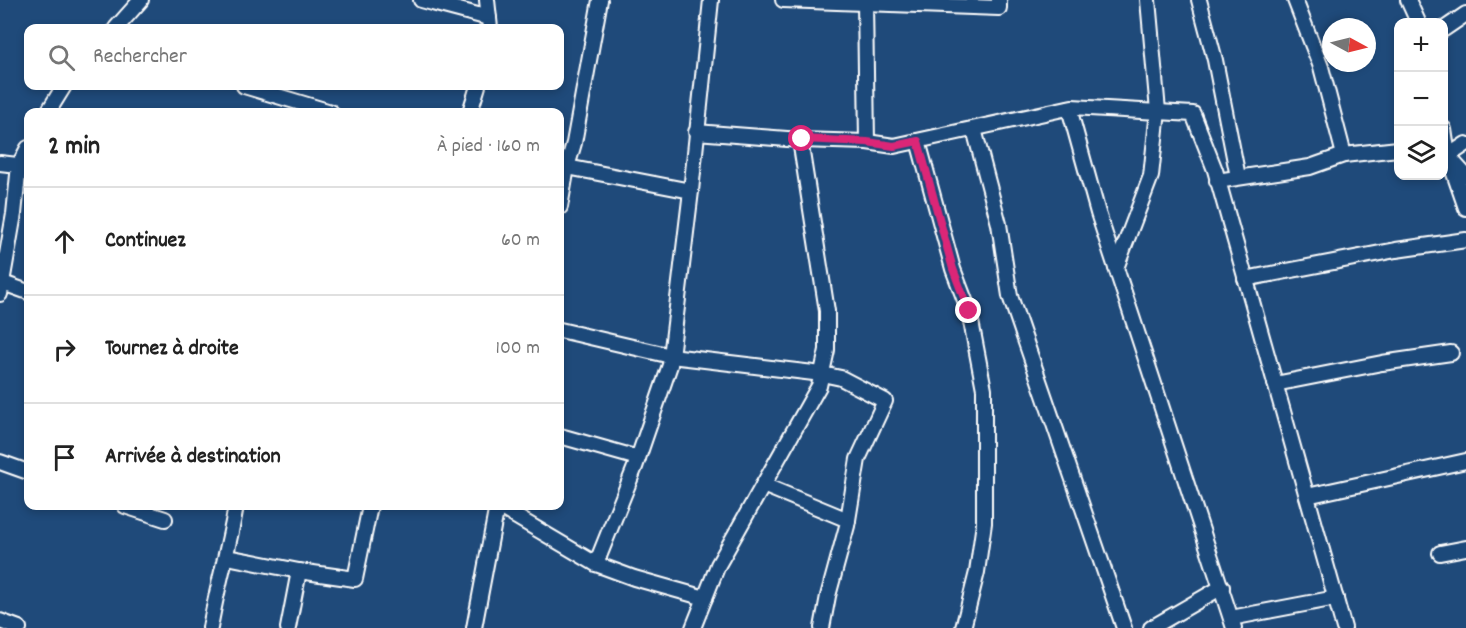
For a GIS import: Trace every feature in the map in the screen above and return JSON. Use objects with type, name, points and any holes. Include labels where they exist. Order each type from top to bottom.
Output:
[{"type":"street","points":[[120,24],[141,0]]},
{"type":"street","points":[[421,0],[490,23],[487,0]]},
{"type":"street","points":[[564,184],[574,143],[600,0]]},
{"type":"street","points":[[596,564],[638,458],[671,356],[711,0]]},
{"type":"street","points":[[783,0],[999,8],[999,0]]},
{"type":"street","points":[[1116,268],[1151,176],[1158,111],[1148,0]]},
{"type":"street","points":[[1198,0],[1215,60],[1238,177]]},
{"type":"street","points":[[1295,0],[1321,67],[1344,156]]},
{"type":"street","points":[[1407,0],[1416,18]]},
{"type":"street","points":[[865,2],[867,142]]},
{"type":"street","points":[[1448,26],[1466,14]]},
{"type":"street","points":[[50,108],[62,90]]},
{"type":"street","points":[[257,90],[318,108]]},
{"type":"street","points":[[471,108],[477,90]]},
{"type":"street","points":[[696,132],[800,140],[867,142],[894,146],[1069,108],[1193,114],[1218,181],[1344,628]]},
{"type":"street","points":[[1069,108],[1098,213],[1233,623],[1336,598]]},
{"type":"street","points":[[974,129],[999,224],[1010,296],[1124,628]]},
{"type":"street","points":[[693,628],[718,565],[819,386],[822,374],[827,350],[827,311],[800,140]]},
{"type":"street","points":[[918,141],[953,269],[969,311],[984,389],[984,523],[977,572],[963,628]]},
{"type":"street","points":[[1448,156],[1466,144]]},
{"type":"street","points":[[1218,181],[1310,167],[1344,156],[1394,150]]},
{"type":"street","points":[[1448,156],[1466,176]]},
{"type":"street","points":[[1448,156],[1466,208]]},
{"type":"street","points":[[0,163],[24,165],[1,288],[24,291]]},
{"type":"street","points":[[567,167],[691,191]]},
{"type":"street","points":[[1245,279],[1396,250],[1466,240]]},
{"type":"street","points":[[564,331],[671,356],[841,378],[885,400],[858,459],[848,520],[822,628]]},
{"type":"street","points":[[1275,384],[1382,363],[1451,353]]},
{"type":"street","points":[[564,437],[638,458]]},
{"type":"street","points":[[1307,496],[1466,461]]},
{"type":"street","points":[[0,462],[24,471]]},
{"type":"street","points":[[763,485],[848,520]]},
{"type":"street","points":[[137,510],[165,519]]},
{"type":"street","points":[[210,628],[218,580],[227,557],[235,510]]},
{"type":"street","points":[[227,557],[355,579],[369,510]]},
{"type":"street","points":[[474,628],[496,510]]},
{"type":"street","points":[[504,510],[596,564],[634,578],[705,598]]},
{"type":"street","points":[[1440,553],[1466,548]]},
{"type":"street","points":[[288,628],[299,571]]},
{"type":"street","points":[[1151,628],[1222,587]]},
{"type":"street","points":[[0,621],[19,628]]},
{"type":"route","points":[[802,139],[867,142],[894,146],[918,141],[953,269],[969,311]]}]
